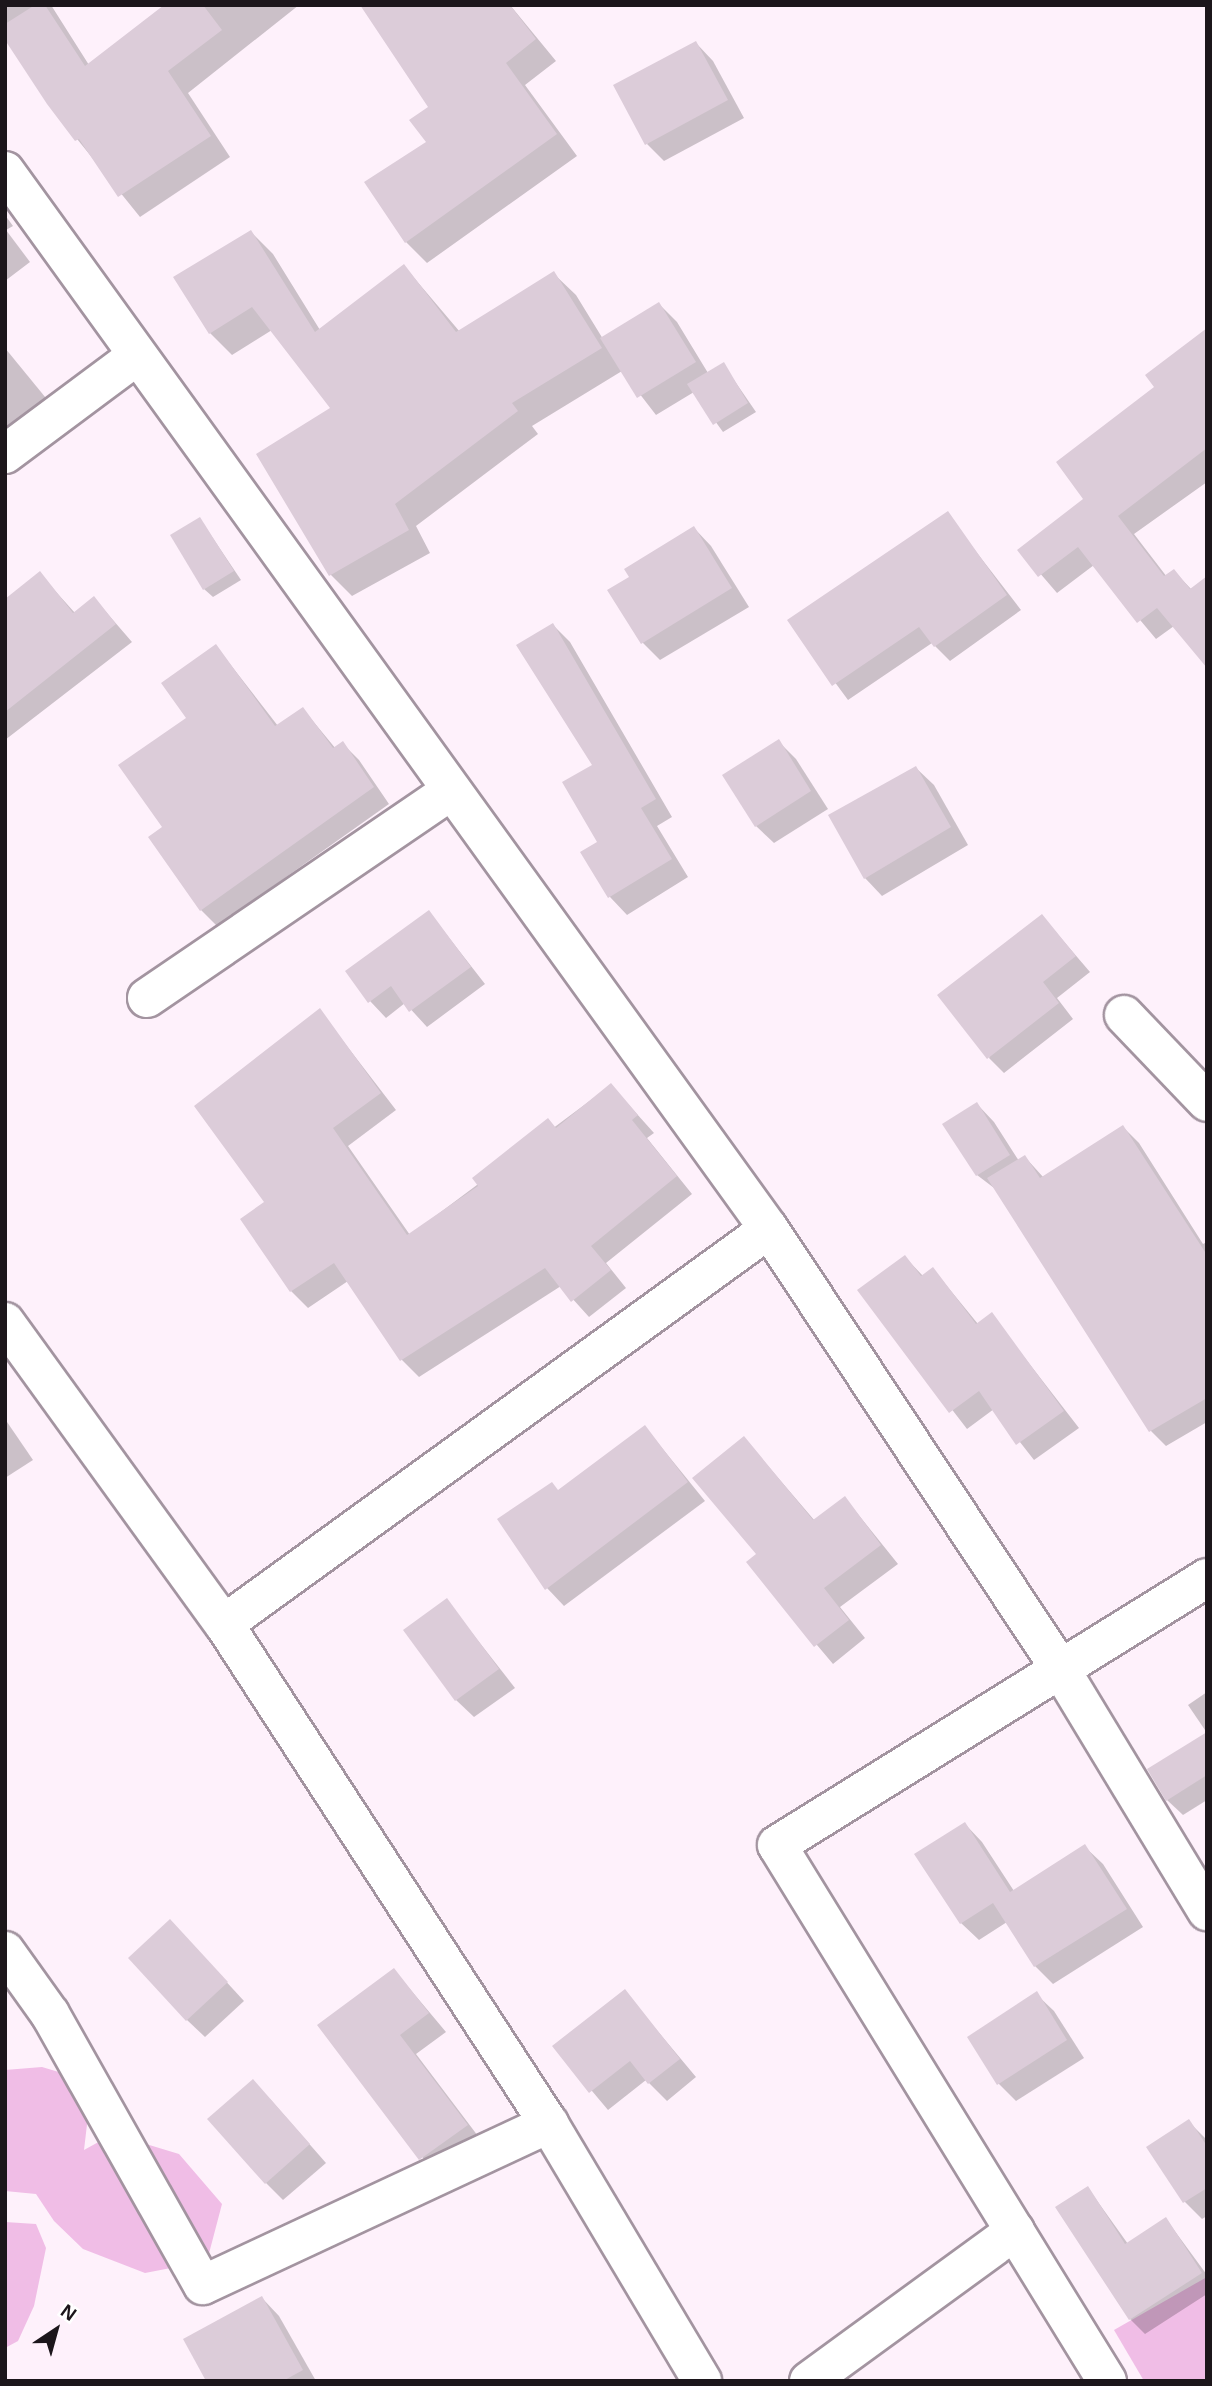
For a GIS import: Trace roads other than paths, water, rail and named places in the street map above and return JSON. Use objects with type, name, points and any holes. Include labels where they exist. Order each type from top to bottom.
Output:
[{"type":"street","points":[[5,171],[135,357],[769,1230],[1061,1670],[1207,1911]]},
{"type":"street","points":[[5,454],[135,357]]},
{"type":"street","points":[[147,998],[450,791]]},
{"type":"street","points":[[1124,1015],[1207,1102]]},
{"type":"street","points":[[224,1624],[769,1230]]},
{"type":"street","points":[[5,1322],[224,1624],[549,2124],[702,2381]]},
{"type":"street","points":[[1107,2381],[777,1845],[1207,1578]]},
{"type":"street","points":[[5,1951],[50,2014],[203,2285],[549,2124]]},
{"type":"street","points":[[809,2381],[1015,2231]]}]
